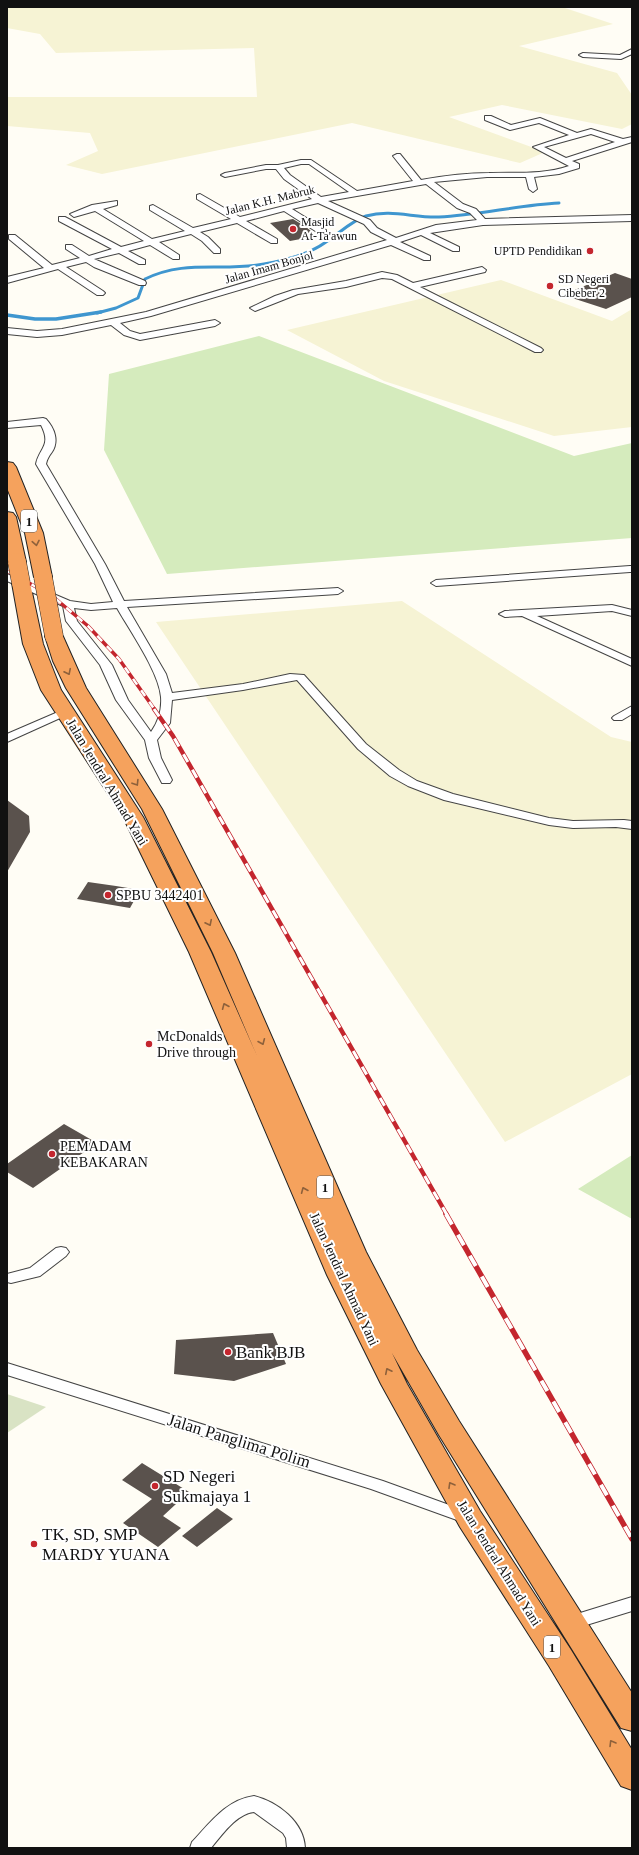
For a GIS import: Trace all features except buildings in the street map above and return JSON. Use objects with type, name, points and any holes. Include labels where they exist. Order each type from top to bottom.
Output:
[{"type":"highway","name":"Jalan Jendral Ahmad Yani","points":[[7,467],[34,533],[54,636],[63,661],[76,688],[152,809],[224,952],[353,1252],[400,1344],[449,1428],[570,1623],[632,1719]]},
{"type":"highway","name":"Jalan Jendral Ahmad Yani","points":[[7,517],[12,570],[29,625],[33,644],[51,690],[133,817],[211,974],[340,1274],[394,1384],[470,1519],[560,1658],[632,1777]]},
{"type":"street","points":[[621,57],[632,51]]},
{"type":"street","points":[[583,55],[632,57]]},
{"type":"street","points":[[528,115],[597,151]]},
{"type":"street","points":[[488,118],[510,128],[540,120]]},
{"type":"street","points":[[580,141],[592,131],[621,141]]},
{"type":"street","points":[[580,141],[566,138],[536,147],[564,161],[597,151],[621,141],[632,139]]},
{"type":"street","points":[[397,156],[422,181],[460,206],[474,213],[483,222]]},
{"type":"street","name":"Jalan K.H. Mabruk","points":[[7,280],[88,260],[191,231],[319,200],[422,181],[487,175],[529,175],[559,172],[576,166],[564,161]]},
{"type":"street","points":[[225,175],[266,167],[278,167],[301,162],[311,162],[355,193]]},
{"type":"street","points":[[278,167],[287,177],[319,200],[367,222],[374,230],[427,258]]},
{"type":"street","points":[[529,175],[533,189]]},
{"type":"street","points":[[200,197],[236,220],[274,241]]},
{"type":"street","points":[[74,214],[114,203]]},
{"type":"street","points":[[95,207],[176,257]]},
{"type":"street","points":[[153,208],[205,239],[217,250]]},
{"type":"street","points":[[286,209],[323,232]]},
{"type":"street","name":"Jalan Imam Bonjol","points":[[7,331],[37,334],[55,333],[113,322],[176,306],[421,232],[448,226],[483,222],[632,218]]},
{"type":"street","points":[[62,219],[142,262]]},
{"type":"street","points":[[421,232],[456,249]]},
{"type":"street","points":[[12,237],[56,268],[100,293]]},
{"type":"street","points":[[69,247],[88,260],[142,283]]},
{"type":"street","points":[[412,286],[482,270]]},
{"type":"street","points":[[255,308],[296,292],[346,284],[386,274],[538,350]]},
{"type":"street","points":[[274,277],[296,292]]},
{"type":"street","points":[[113,322],[127,334],[140,337],[215,323]]},
{"type":"street","points":[[7,425],[42,421],[46,424],[50,436],[49,448],[41,460],[41,464],[100,564],[121,606],[160,674],[167,698],[164,723],[151,740]]},
{"type":"street","points":[[436,583],[631,569]]},
{"type":"street","points":[[12,570],[68,604],[91,607],[121,606],[181,600],[338,592]]},
{"type":"street","points":[[68,604],[72,621],[100,656],[122,700],[151,740],[155,758],[166,780]]},
{"type":"street","points":[[505,614],[606,608],[620,609],[632,613]]},
{"type":"street","points":[[525,614],[632,663]]},
{"type":"street","points":[[167,698],[243,687],[290,677],[300,677],[307,683],[352,738],[389,768],[411,782],[431,792],[488,807],[564,824],[610,823],[632,825]]},
{"type":"street","points":[[618,718],[632,708]]},
{"type":"street","points":[[7,738],[65,712]]},
{"type":"street","points":[[11,1278],[35,1272],[61,1252]]},
{"type":"street","name":"Jalan Panglima Polim","points":[[7,1369],[378,1485],[470,1519]]},
{"type":"street","points":[[570,1623],[632,1604]]},
{"type":"street","points":[[199,1848],[235,1811],[242,1806],[254,1804],[288,1824],[296,1836],[296,1848]]},
{"type":"shaded area","points":[[7,7],[562,7],[613,24],[519,46],[617,73],[632,95],[632,124],[622,129],[502,105],[449,117],[545,152],[520,163],[352,123],[102,174],[66,165],[98,151],[90,133],[7,126],[7,97],[257,97],[254,48],[56,53],[40,34],[7,28]]},
{"type":"shaded area","points":[[501,280],[612,321],[632,309],[632,427],[554,436],[384,381],[287,330]]},
{"type":"shaded area","points":[[402,601],[611,737],[632,742],[632,1074],[505,1142],[156,622]]},
{"type":"green space","points":[[259,336],[574,456],[632,443],[632,538],[167,574],[104,450],[109,374]]},
{"type":"green space","points":[[632,1155],[632,1219],[578,1189]]},
{"type":"green space","points":[[7,1394],[46,1407],[7,1433]]},
{"type":"waterway","points":[[101,312],[116,308],[138,298],[145,279],[160,273],[175,269],[248,266],[288,259],[319,247],[350,224],[366,216],[384,213],[439,217],[559,203]]},
{"type":"waterway","points":[[7,315],[35,319],[56,319],[101,312]]},
{"type":"railway","points":[[7,571],[51,595],[88,626],[119,659],[155,710]]},
{"type":"railway","points":[[154,709],[173,736],[447,1215]]},
{"type":"railway","points":[[446,1214],[632,1539]]},
{"type":"place","name":"Masjid At-Ta'awun","points":[[293,229]]},
{"type":"place","name":"UPTD Pendidikan","points":[[590,251]]},
{"type":"place","name":"SD Negeri Cibeber 2","points":[[550,286]]},
{"type":"place","name":"SPBU 3442401","points":[[108,895]]},
{"type":"place","name":"McDonalds Drive through","points":[[149,1044]]},
{"type":"place","name":"PEMADAM KEBAKARAN","points":[[52,1154]]},
{"type":"place","name":"Bank BJB","points":[[228,1352]]},
{"type":"place","name":"SD Negeri Sukmajaya 1","points":[[155,1486]]},
{"type":"place","name":"TK, SD, SMP MARDY YUANA","points":[[34,1544]]}]
